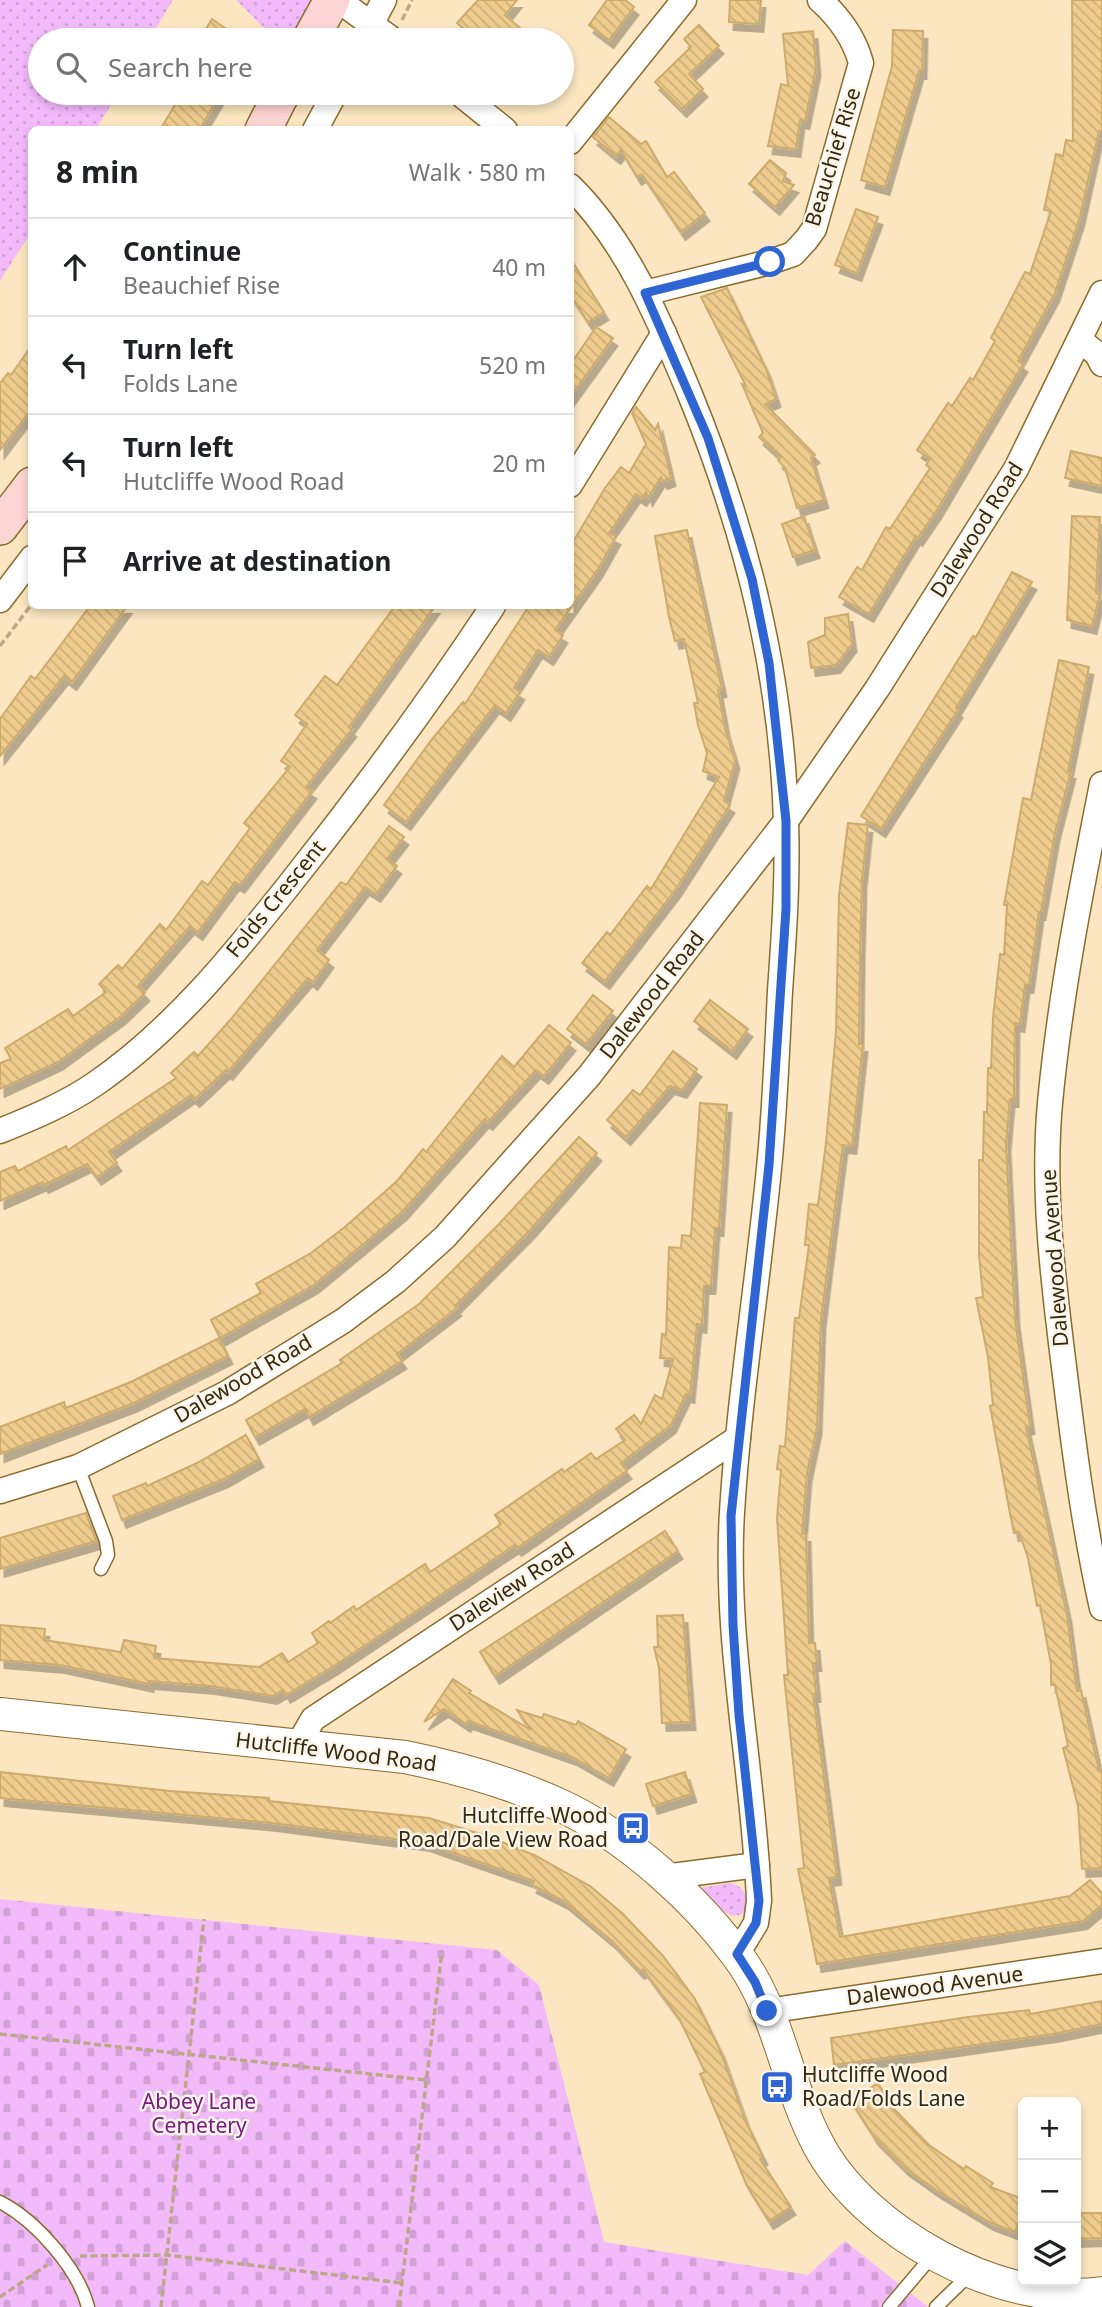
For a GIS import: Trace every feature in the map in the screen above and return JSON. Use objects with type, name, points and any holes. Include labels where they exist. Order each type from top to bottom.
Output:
[{"type":"main road","points":[[317,28],[332,0]]},
{"type":"main road","points":[[265,126],[276,105]]},
{"type":"main road","points":[[0,527],[28,490]]},
{"type":"street","points":[[338,0],[364,28]]},
{"type":"street","points":[[370,28],[384,0]]},
{"type":"street","points":[[574,137],[684,0]]},
{"type":"street","name":"Beauchief Rise","points":[[645,293],[793,254],[814,229],[861,63],[856,45],[839,17],[820,0]]},
{"type":"street","points":[[317,126],[329,105]]},
{"type":"street","points":[[474,105],[500,126]]},
{"type":"street","points":[[574,191],[607,233],[645,293],[708,438],[752,579],[769,663],[786,821],[786,909],[769,1165],[731,1516],[733,1625],[739,1715],[757,1865],[756,1923],[737,1954]]},
{"type":"street","name":"Dalewood Road","points":[[0,1491],[78,1467],[227,1393],[343,1321],[395,1282],[445,1237],[589,1076],[786,821],[877,689],[1016,469],[1081,341],[1102,293]]},
{"type":"street","points":[[574,479],[664,333]]},
{"type":"street","points":[[1081,341],[1097,354],[1102,364]]},
{"type":"street","points":[[0,600],[28,563]]},
{"type":"street","name":"Folds Crescent","points":[[0,1131],[38,1116],[93,1085],[141,1049],[186,1006],[263,918],[339,822],[491,609]]},
{"type":"street","name":"Dalewood Avenue","points":[[1102,784],[1065,981],[1050,1105],[1047,1195],[1054,1293],[1079,1498],[1102,1608]]},
{"type":"street","name":"Daleview Road","points":[[298,1745],[313,1719],[738,1438]]},
{"type":"street","name":"Hutcliffe Wood Road","points":[[0,1714],[298,1745],[430,1762],[454,1767],[566,1808],[612,1836],[664,1877],[737,1954],[755,1982],[818,2144],[843,2181],[872,2210],[900,2235],[971,2274],[1046,2294],[1102,2294]]},
{"type":"street","points":[[664,1877],[757,1865]]},
{"type":"street","name":"Dalewood Avenue","points":[[767,2011],[1102,1961]]},
{"type":"lane","points":[[78,1467],[106,1541],[108,1555],[101,1569]]},
{"type":"lane","points":[[0,2202],[16,2210],[47,2238],[88,2307]]},
{"type":"lane","points":[[889,2307],[933,2255]]},
{"type":"lane","points":[[936,2307],[971,2274]]},
{"type":"path","points":[[0,646],[28,609]]},
{"type":"path","points":[[161,2307],[204,1919]]},
{"type":"path","points":[[399,2307],[442,1951]]},
{"type":"path","points":[[0,2034],[426,2080]]},
{"type":"path","points":[[0,2297],[60,2256],[166,2255],[402,2283]]},
{"type":"green space","points":[[0,0],[173,0],[156,28],[28,28],[28,105],[111,105],[98,126],[28,126],[28,237],[0,281]]},
{"type":"green space","points":[[236,0],[315,0],[316,28],[264,28]]},
{"type":"green space","points":[[729,1883],[742,1889],[745,1895],[746,1910],[740,1914],[728,1914],[722,1910],[701,1888]]},
{"type":"green space","name":"Abbey Lane Cemetery","points":[[0,1899],[497,1950],[539,1985],[604,2242],[808,2275],[845,2241],[928,2307],[0,2307]]},
{"type":"building","points":[[478,0],[517,0],[505,15],[520,28],[463,28],[457,23]]},
{"type":"building","points":[[607,0],[625,0],[634,7],[609,40],[589,25]]},
{"type":"building","points":[[730,0],[761,0],[759,24],[729,22]]},
{"type":"building","points":[[1072,0],[1102,0],[1102,131],[1099,131],[1080,217],[1055,293],[1018,361],[1023,364],[937,510],[918,538],[916,536],[869,614],[839,597],[857,567],[862,570],[886,527],[890,529],[930,468],[926,465],[930,459],[917,450],[948,403],[952,406],[970,378],[973,380],[995,341],[991,338],[1025,272],[1030,274],[1051,211],[1044,210],[1056,154],[1063,156],[1066,140],[1073,141]]},
{"type":"building","points":[[212,19],[225,28],[206,28]]},
{"type":"building","points":[[699,25],[719,46],[689,74],[703,89],[682,109],[655,82],[691,47],[684,39]]},
{"type":"building","points":[[893,30],[923,31],[922,71],[919,71],[885,187],[861,180],[892,66]]},
{"type":"building","points":[[813,31],[816,68],[805,121],[800,120],[796,149],[768,146],[781,84],[788,86],[783,34]]},
{"type":"building","points":[[175,105],[214,105],[201,126],[162,126]]},
{"type":"building","points":[[609,117],[641,144],[646,141],[667,177],[674,172],[705,213],[681,232],[642,174],[637,177],[621,150],[616,156],[593,137]]},
{"type":"building","points":[[770,160],[786,173],[783,181],[794,185],[775,207],[749,184]]},
{"type":"building","points":[[856,209],[878,217],[857,273],[835,265]]},
{"type":"building","points":[[574,264],[604,312],[588,322],[574,301]]},
{"type":"building","points":[[727,288],[766,369],[776,399],[765,404],[815,455],[811,458],[824,500],[797,508],[785,468],[778,460],[781,457],[759,437],[763,433],[742,384],[746,386],[701,297]]},
{"type":"building","points":[[596,327],[613,338],[574,392],[574,359]]},
{"type":"building","points":[[28,351],[28,413],[0,450],[0,383],[8,373],[11,375]]},
{"type":"building","points":[[636,407],[655,430],[658,424],[671,478],[663,481],[661,477],[648,498],[646,492],[642,498],[636,494],[609,533],[616,537],[574,603],[574,540],[605,488],[621,467],[629,473],[646,444],[632,413]]},
{"type":"building","points":[[1071,451],[1102,458],[1102,486],[1065,478]]},
{"type":"building","points":[[804,516],[815,550],[793,557],[782,524]]},
{"type":"building","points":[[1072,516],[1100,517],[1096,593],[1100,594],[1092,626],[1067,620]]},
{"type":"building","points":[[687,530],[722,689],[718,690],[725,728],[735,761],[724,801],[730,805],[676,889],[605,981],[582,963],[607,932],[610,935],[647,886],[651,889],[719,777],[703,771],[707,753],[694,703],[698,703],[684,639],[675,641],[655,536]]},
{"type":"building","points":[[1012,572],[1032,582],[956,708],[958,710],[881,829],[861,816],[973,636],[976,637]]},
{"type":"building","points":[[88,609],[125,609],[72,682],[64,676],[0,756],[0,719],[31,676],[35,679]]},
{"type":"building","points":[[393,609],[433,609],[349,727],[352,729],[306,787],[312,791],[240,885],[235,882],[198,932],[190,926],[138,986],[145,993],[121,1016],[58,1062],[0,1089],[0,1063],[11,1059],[5,1048],[68,1009],[73,1016],[106,992],[99,984],[118,965],[122,969],[160,924],[166,930],[202,881],[208,885],[250,828],[244,823],[290,767],[281,761],[307,724],[295,715],[325,676],[337,685]]},
{"type":"building","points":[[527,609],[570,609],[555,630],[563,635],[549,657],[538,650],[514,688],[520,692],[506,713],[495,705],[406,822],[384,805],[432,739],[463,702],[465,704]]},
{"type":"building","points":[[848,614],[852,644],[836,665],[811,668],[808,642],[825,635],[825,618]]},
{"type":"building","points":[[1059,660],[1089,667],[1068,771],[1071,771],[1039,912],[1029,985],[1025,985],[1020,1024],[1015,1023],[1014,1099],[1010,1099],[1006,1144],[1015,1319],[1030,1426],[1026,1427],[1067,1615],[1077,1691],[1081,1690],[1099,1771],[1102,1771],[1102,1868],[1082,1869],[1078,1806],[1063,1748],[1068,1746],[1055,1685],[1051,1685],[1051,1664],[1040,1605],[1037,1606],[1028,1558],[1019,1532],[1014,1533],[990,1406],[993,1405],[988,1357],[976,1298],[983,1297],[979,1255],[979,1160],[983,1160],[984,1112],[987,1112],[988,1068],[991,1068],[1000,954],[1004,955],[1007,905],[1004,905],[1023,798],[1031,800]]},
{"type":"building","points":[[848,823],[868,825],[862,880],[860,956],[859,1044],[863,1044],[852,1146],[843,1145],[835,1207],[821,1320],[817,1427],[807,1474],[802,1534],[806,1534],[809,1643],[815,1643],[817,1663],[813,1663],[816,1694],[813,1694],[837,1877],[829,1878],[840,1937],[1070,1896],[1090,1880],[1102,1893],[1102,1905],[1083,1921],[817,1964],[798,1869],[804,1868],[784,1675],[788,1675],[777,1518],[781,1470],[777,1469],[780,1446],[785,1447],[795,1318],[799,1318],[809,1245],[805,1245],[809,1204],[818,1205],[826,1143],[836,1031],[839,895]]},
{"type":"building","points":[[389,826],[404,837],[387,859],[397,866],[376,894],[365,887],[317,950],[329,960],[313,982],[308,978],[228,1072],[226,1070],[195,1099],[191,1095],[109,1152],[117,1163],[97,1177],[87,1164],[44,1185],[43,1182],[0,1201],[0,1172],[15,1166],[18,1171],[66,1146],[68,1150],[176,1078],[171,1073],[194,1052],[198,1056],[231,1019],[341,882],[346,885]]},
{"type":"building","points":[[593,995],[613,1011],[586,1044],[567,1029]]},
{"type":"building","points":[[710,1000],[748,1029],[732,1051],[694,1021]]},
{"type":"building","points":[[549,1025],[571,1043],[544,1076],[536,1070],[488,1122],[485,1119],[402,1212],[314,1285],[220,1338],[211,1320],[261,1293],[256,1284],[311,1253],[346,1226],[397,1181],[423,1149],[426,1152],[502,1056],[514,1067]]},
{"type":"building","points":[[673,1051],[697,1069],[682,1090],[670,1086],[626,1137],[607,1120],[633,1090],[640,1095]]},
{"type":"building","points":[[700,1103],[727,1105],[719,1228],[715,1228],[711,1286],[704,1286],[702,1325],[697,1324],[690,1395],[686,1394],[671,1425],[621,1463],[627,1471],[517,1548],[515,1545],[286,1695],[283,1690],[273,1696],[210,1686],[149,1681],[149,1684],[60,1665],[0,1660],[0,1625],[45,1629],[44,1640],[121,1652],[124,1640],[156,1646],[154,1658],[259,1667],[282,1653],[288,1662],[318,1643],[312,1633],[329,1621],[330,1623],[354,1606],[356,1610],[425,1564],[430,1572],[501,1524],[495,1515],[562,1469],[564,1472],[591,1453],[596,1459],[625,1440],[616,1429],[634,1415],[641,1424],[655,1395],[662,1399],[673,1359],[660,1358],[662,1334],[666,1335],[669,1247],[681,1248],[682,1235],[691,1236]]},
{"type":"building","points":[[579,1137],[597,1153],[530,1230],[455,1306],[457,1308],[397,1354],[402,1361],[309,1417],[305,1409],[255,1437],[246,1420],[342,1363],[340,1360],[419,1304],[499,1224]]},
{"type":"building","points":[[219,1338],[228,1356],[134,1403],[0,1454],[0,1427],[64,1402],[66,1408],[133,1381]]},
{"type":"building","points":[[246,1435],[259,1459],[224,1479],[122,1520],[113,1496],[146,1483],[147,1486],[197,1463]]},
{"type":"building","points":[[86,1513],[96,1541],[0,1569],[0,1538]]},
{"type":"building","points":[[665,1531],[678,1551],[495,1676],[480,1652]]},
{"type":"building","points":[[683,1615],[691,1722],[662,1723],[659,1668],[654,1647],[658,1647],[657,1616]]},
{"type":"building","points":[[453,1679],[471,1691],[469,1693],[531,1730],[517,1710],[542,1718],[544,1714],[576,1725],[578,1721],[626,1749],[609,1778],[572,1757],[468,1721],[466,1724],[444,1709],[424,1722]]},
{"type":"building","points":[[0,1772],[170,1791],[269,1798],[269,1801],[429,1818],[487,1836],[534,1855],[590,1886],[622,1913],[663,1956],[695,1999],[720,2050],[745,2120],[763,2157],[760,2159],[791,2207],[769,2221],[747,2186],[700,2074],[705,2072],[679,2018],[643,1969],[640,1971],[613,1942],[564,1901],[532,1885],[534,1881],[425,1843],[272,1823],[0,1798]]},
{"type":"building","points":[[685,1772],[692,1794],[653,1806],[646,1784]]},
{"type":"building","points":[[1102,2001],[1102,2024],[1053,2034],[834,2065],[831,2038],[968,2017],[1029,2010],[1030,2014]]},
{"type":"building","points":[[878,2083],[895,2110],[929,2145],[964,2169],[966,2166],[993,2183],[990,2187],[1018,2197],[1018,2224],[1015,2232],[989,2222],[905,2168],[874,2137],[851,2101]]},
{"type":"building","points":[[1081,2213],[1102,2213],[1102,2238],[1081,2239]]},
{"type":"place","name":"Hutcliffe Wood Road/Dale View Road","points":[[633,1828]]},
{"type":"place","name":"Hutcliffe Wood Road/Folds Lane","points":[[777,2087]]},
{"type":"route","points":[[767,2011],[755,1982],[737,1954],[756,1923],[759,1901],[739,1715],[733,1625],[731,1516],[769,1165],[786,909],[786,821],[779,733],[769,663],[752,579],[708,438],[645,293],[770,262]]}]
